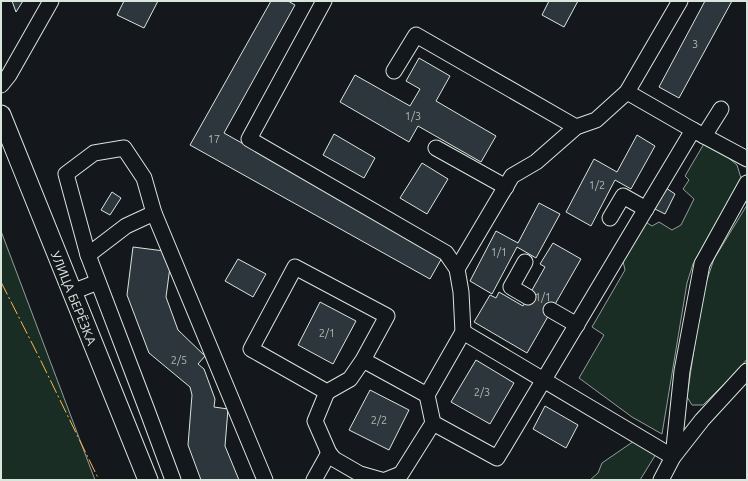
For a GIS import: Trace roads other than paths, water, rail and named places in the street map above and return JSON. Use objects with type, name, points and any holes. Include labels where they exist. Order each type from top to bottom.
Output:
[{"type":"main road","name":"УЛИЦА БЕРЁЗКА","points":[[1,115],[148,480]]},
{"type":"street","points":[[1,85],[9,75],[52,1]]},
{"type":"street","points":[[324,1],[249,139],[446,253],[457,269],[463,332],[427,395],[434,423],[497,458],[646,209],[698,133],[721,109]]},
{"type":"street","points":[[457,269],[512,176],[536,162],[576,126],[596,120],[627,92],[680,1]]},
{"type":"street","points":[[394,71],[416,35],[576,126]]},
{"type":"street","points":[[627,92],[747,159]]},
{"type":"street","points":[[173,480],[148,410],[88,255],[66,174],[94,153],[124,148],[144,178],[154,212],[265,480]]},
{"type":"street","points":[[436,148],[506,187]]},
{"type":"street","points":[[673,457],[682,371],[702,264],[747,183]]},
{"type":"street","points":[[610,218],[622,196],[646,209]]},
{"type":"street","points":[[88,255],[126,226],[154,212]]},
{"type":"street","points":[[525,262],[511,287],[528,297]]},
{"type":"street","points":[[327,392],[251,349],[296,267],[387,316],[363,360],[350,380],[327,392],[315,420],[329,453],[334,459],[360,474],[381,480]]},
{"type":"street","points":[[72,292],[98,282]]},
{"type":"street","points":[[552,310],[577,325]]},
{"type":"street","points":[[463,332],[673,457]]},
{"type":"street","points":[[363,360],[427,395]]},
{"type":"street","points":[[661,480],[673,457],[702,420],[747,371]]},
{"type":"street","points":[[386,480],[401,474],[434,423]]},
{"type":"street","points":[[314,480],[329,453]]},
{"type":"tunnel","points":[[528,297],[551,310]]}]
